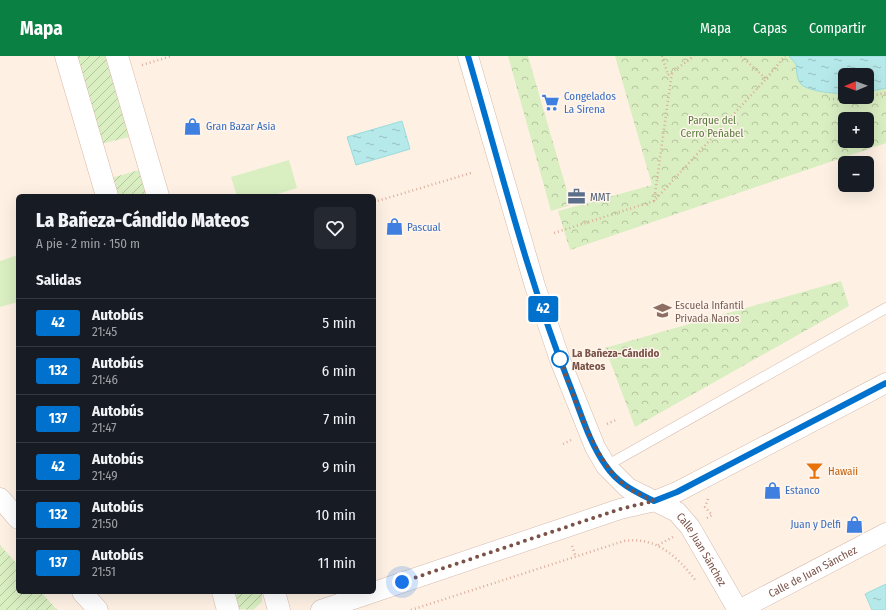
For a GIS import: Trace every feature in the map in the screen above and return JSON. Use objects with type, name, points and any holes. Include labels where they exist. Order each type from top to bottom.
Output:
[{"type":"street","points":[[66,56],[106,194]]},
{"type":"street","name":"Calle Juan Sánchez","points":[[468,56],[534,286],[560,360],[595,447],[606,466],[628,488],[677,512],[690,527],[738,610]]},
{"type":"street","points":[[119,64],[157,194]]},
{"type":"street","points":[[376,591],[620,509],[654,501],[677,492],[886,383]]},
{"type":"street","points":[[0,498],[16,517]]},
{"type":"street","name":"Calle de Juan Sánchez","points":[[738,610],[886,533]]},
{"type":"street","points":[[84,594],[98,610]]},
{"type":"street","points":[[224,594],[228,610]]},
{"type":"street","points":[[275,594],[279,610]]},
{"type":"street","points":[[321,610],[368,594]]},
{"type":"lane","points":[[606,466],[886,308]]},
{"type":"path","points":[[119,64],[172,56]]},
{"type":"path","points":[[662,56],[668,75],[694,56]]},
{"type":"path","points":[[741,56],[766,79]]},
{"type":"path","points":[[554,233],[654,201],[766,79],[785,56]]},
{"type":"path","points":[[654,201],[672,72]]},
{"type":"path","points":[[829,99],[853,99],[886,93]]},
{"type":"path","points":[[376,201],[471,173]]},
{"type":"path","points":[[411,610],[634,539],[647,540],[658,545],[685,567],[700,587]]},
{"type":"green space","points":[[77,56],[105,56],[129,137],[101,144]]},
{"type":"green space","points":[[508,56],[528,56],[571,205],[551,211]]},
{"type":"green space","name":"Parque del Cerro Peñabel","points":[[615,56],[886,56],[886,143],[874,147],[874,112],[838,112],[838,148],[871,148],[848,156],[838,156],[838,159],[570,250],[558,211],[652,185]]},
{"type":"green space","points":[[289,160],[297,188],[278,194],[236,194],[231,177]]},
{"type":"green space","points":[[139,170],[145,194],[116,194],[111,178]]},
{"type":"green space","points":[[16,256],[16,303],[0,307],[0,261]]},
{"type":"green space","points":[[841,281],[849,306],[635,427],[605,348]]},
{"type":"green space","points":[[0,545],[16,563],[16,594],[43,594],[57,610],[0,610]]},
{"type":"green space","points":[[238,594],[262,594],[262,602],[253,610],[238,609],[232,596]]},
{"type":"water","points":[[789,56],[886,56],[886,88],[874,91],[874,68],[838,68],[838,93],[821,92],[803,86],[800,83],[797,76],[796,64]]},
{"type":"water","points":[[402,121],[410,149],[356,165],[347,137]]},
{"type":"water","points":[[886,584],[886,610],[872,610],[865,594]]},
{"type":"bus line","name":"42","points":[[468,56],[534,286],[560,360],[595,447],[606,466],[616,478],[628,488],[654,501],[677,492],[886,383]]},
{"type":"place","name":"Congelados La Sirena","points":[[551,102]]},
{"type":"place","name":"Gran Bazar Asia","points":[[193,126]]},
{"type":"place","name":"MMT","points":[[577,197]]},
{"type":"place","name":"Pascual","points":[[394,227]]},
{"type":"place","name":"Escuela Infantil Privada Nanos","points":[[662,311]]},
{"type":"place","name":"La Bañeza-Cándido Mateos","points":[[560,359]]},
{"type":"place","name":"Hawaii","points":[[815,471]]},
{"type":"place","name":"Estanco","points":[[772,490]]},
{"type":"place","name":"Juan y Delfi","points":[[854,524]]},
{"type":"route","points":[[402,582],[620,509],[654,501],[628,488],[616,478],[606,466],[595,447],[560,359]]}]
